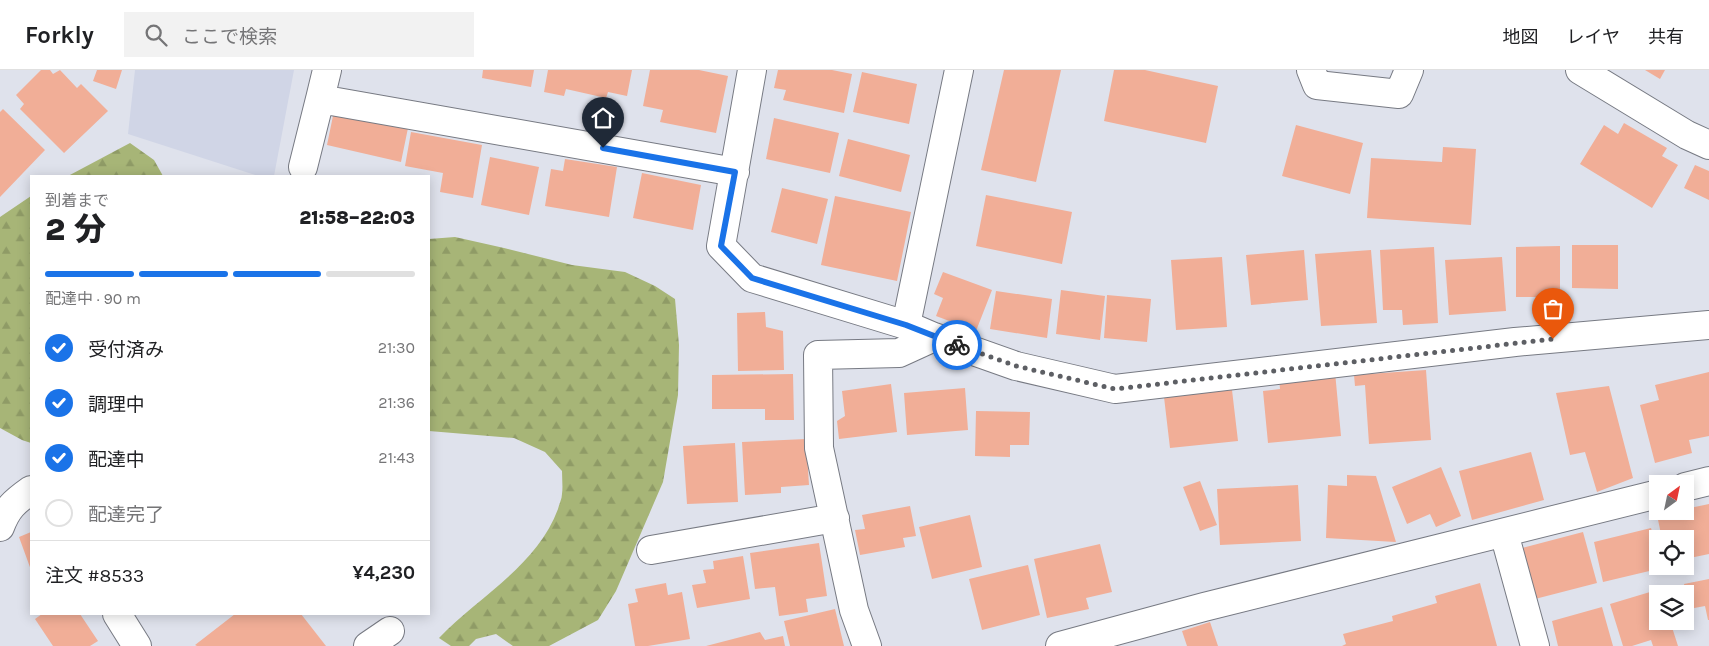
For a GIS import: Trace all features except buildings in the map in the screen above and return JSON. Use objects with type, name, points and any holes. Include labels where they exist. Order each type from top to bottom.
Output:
[{"type":"street","points":[[303,167],[327,70]]},
{"type":"street","points":[[752,70],[721,246],[752,278],[906,325],[1016,366],[1115,389],[1514,342],[1709,325]]},
{"type":"street","points":[[906,325],[959,70]]},
{"type":"street","points":[[1311,70],[1317,85],[1399,94],[1409,70]]},
{"type":"street","points":[[1580,70],[1687,135],[1709,145]]},
{"type":"street","points":[[320,99],[735,172]]},
{"type":"street","points":[[867,646],[854,610],[819,448],[818,355],[900,353],[934,337]]},
{"type":"street","points":[[1694,485],[1709,481]]},
{"type":"street","points":[[0,527],[5,514],[14,502],[30,491]]},
{"type":"street","points":[[1060,646],[1214,605],[1649,496]]},
{"type":"street","points":[[651,550],[835,518]]},
{"type":"street","points":[[1504,533],[1535,646]]},
{"type":"street","points":[[118,615],[137,646]]},
{"type":"street","points":[[368,646],[390,631]]},
{"type":"shaded area","points":[[135,70],[294,70],[274,175],[255,175],[128,134]]},
{"type":"green space","points":[[130,143],[154,160],[162,175],[70,175]]},
{"type":"green space","points":[[30,197],[30,443],[0,428],[0,217]]},
{"type":"green space","points":[[455,237],[572,265],[625,272],[655,286],[675,299],[679,345],[678,395],[663,482],[616,591],[598,620],[549,646],[513,646],[496,634],[476,639],[469,646],[451,646],[439,638],[522,564],[536,547],[548,529],[562,498],[562,471],[545,452],[514,438],[430,431],[430,239]]},
{"type":"way so far","points":[[957,345],[1016,366],[1115,389],[1553,339]]},
{"type":"route","points":[[603,148],[735,172],[721,246],[752,278],[906,325],[957,345]]}]
